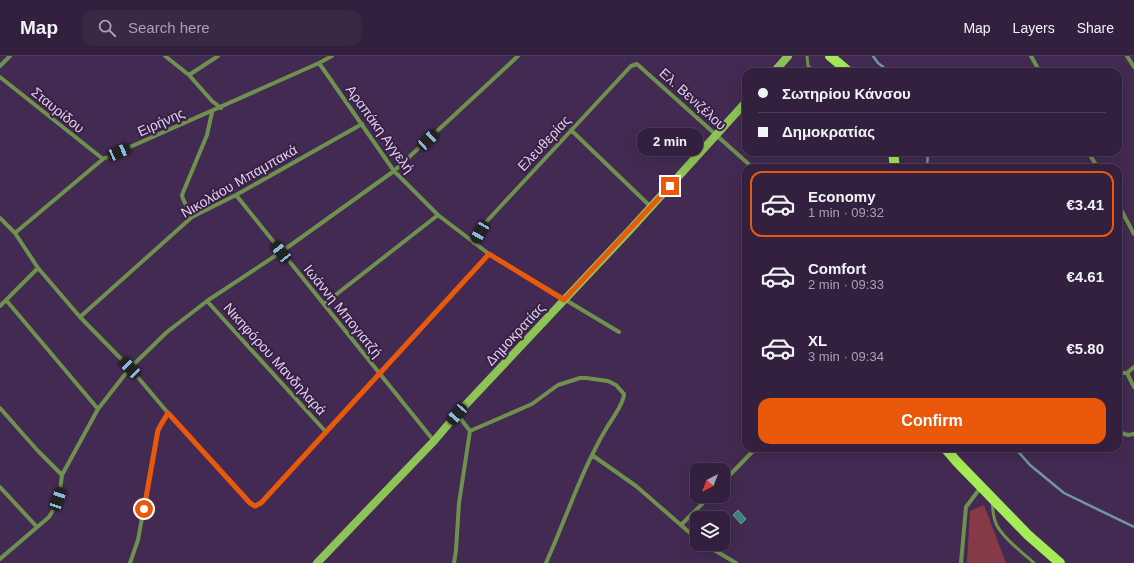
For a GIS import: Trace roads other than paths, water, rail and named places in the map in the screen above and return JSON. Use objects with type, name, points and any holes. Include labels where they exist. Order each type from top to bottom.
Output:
[{"type":"main road","points":[[830,56],[844,68]]},
{"type":"main road","points":[[948,452],[1028,535],[1060,563]]},
{"type":"street","points":[[0,66],[10,56]]},
{"type":"street","points":[[165,56],[189,75],[212,101],[221,108]]},
{"type":"street","points":[[189,75],[218,56]]},
{"type":"street","name":"Ειρήνης","points":[[15,234],[102,159],[221,108],[332,56]]},
{"type":"street","points":[[0,559],[49,517],[55,507],[60,491],[62,474],[98,409],[130,368],[167,332],[207,301],[281,252],[394,171],[518,56]]},
{"type":"street","points":[[778,68],[788,56]]},
{"type":"street","points":[[1031,56],[1038,68]]},
{"type":"street","points":[[1127,56],[1134,67]]},
{"type":"street","name":"Αραπάκη Αγγελή","points":[[319,63],[394,171],[438,215],[489,254],[619,332]]},
{"type":"street","name":"Ελευθερίας","points":[[474,243],[487,221],[631,66],[637,64]]},
{"type":"street","name":"Ελ. Βενιζέλου","points":[[637,64],[749,164]]},
{"type":"street","name":"Σταυρίδου","points":[[0,77],[102,159]]},
{"type":"street","name":"Δημοκρατίας","points":[[317,563],[434,441],[457,414],[651,207],[742,106]]},
{"type":"street","points":[[192,217],[182,195],[207,135],[212,112]]},
{"type":"street","name":"Νικολάου Μπαμπακά","points":[[80,317],[192,217],[236,195],[362,124]]},
{"type":"street","points":[[571,130],[651,207]]},
{"type":"street","name":"Ιωάννη Μπογιατζή","points":[[236,195],[434,441]]},
{"type":"street","points":[[1122,212],[1134,234]]},
{"type":"street","points":[[324,304],[438,215]]},
{"type":"street","points":[[0,218],[15,234],[38,268],[80,317],[130,368],[168,413],[250,503],[255,506],[261,503],[489,254]]},
{"type":"street","points":[[0,306],[38,268]]},
{"type":"street","points":[[6,300],[98,409]]},
{"type":"street","name":"Νικηφόρου Μανδηλαρά","points":[[207,301],[326,432]]},
{"type":"street","points":[[1122,373],[1127,373],[1134,368]]},
{"type":"street","points":[[1127,373],[1134,387]]},
{"type":"street","points":[[470,431],[532,404],[558,385],[566,382],[586,378],[608,381],[616,385],[624,394],[624,400],[592,455],[546,563]]},
{"type":"street","points":[[0,408],[38,451],[62,474]]},
{"type":"street","points":[[130,563],[138,540],[158,430],[168,413]]},
{"type":"street","points":[[454,563],[459,504],[470,431],[457,414]]},
{"type":"street","points":[[1122,433],[1128,435],[1134,434]]},
{"type":"street","points":[[730,475],[752,452]]},
{"type":"street","points":[[592,455],[636,486],[690,532]]},
{"type":"street","points":[[0,487],[37,527]]},
{"type":"street","points":[[962,563],[966,508],[981,487]]},
{"type":"street","points":[[681,525],[703,503]]},
{"type":"street","points":[[716,551],[736,563]]},
{"type":"lane","points":[[807,56],[808,66],[810,68]]},
{"type":"lane","points":[[992,498],[993,516],[998,529],[1034,563]]},
{"type":"waterway","points":[[873,56],[878,63],[885,68]]},
{"type":"waterway","points":[[927,164],[928,156]]},
{"type":"waterway","points":[[1019,452],[1030,465],[1064,493],[1134,527]]}]
